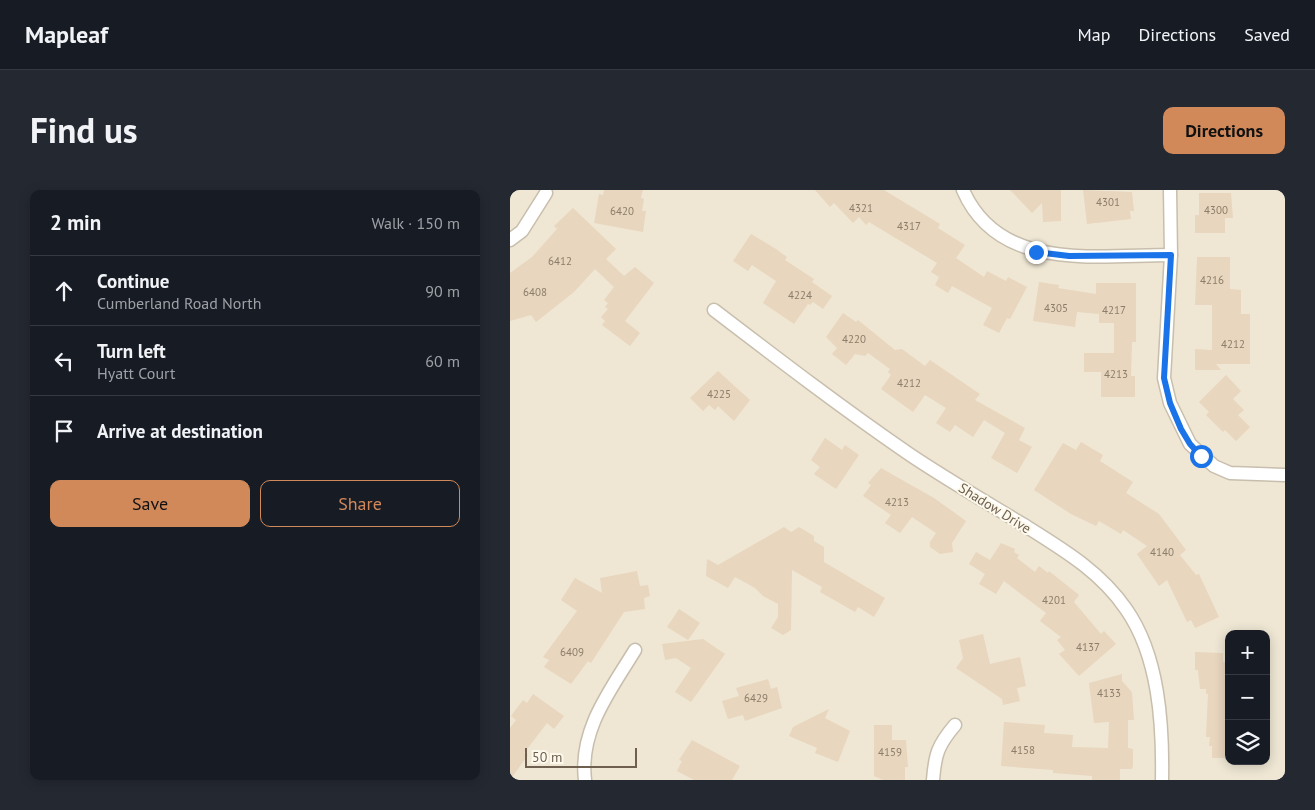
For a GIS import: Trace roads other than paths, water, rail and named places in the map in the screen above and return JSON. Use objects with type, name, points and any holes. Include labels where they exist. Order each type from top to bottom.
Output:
[{"type":"street","points":[[963,190],[969,204],[986,225],[1005,240],[1036,252],[1069,256],[1171,255]]},
{"type":"street","points":[[1170,190],[1171,255],[1164,378],[1170,403],[1181,429],[1190,444],[1214,466],[1230,474],[1285,474]]},
{"type":"street","points":[[510,240],[522,231],[546,192]]},
{"type":"street","name":"Shadow Drive","points":[[714,310],[840,406],[910,454],[1063,549],[1096,574],[1112,590],[1127,610],[1142,639],[1151,667],[1157,695],[1162,780]]},
{"type":"street","points":[[585,780],[583,762],[590,728],[595,716],[634,650]]},
{"type":"street","points":[[933,780],[935,759],[940,743],[955,725]]}]
